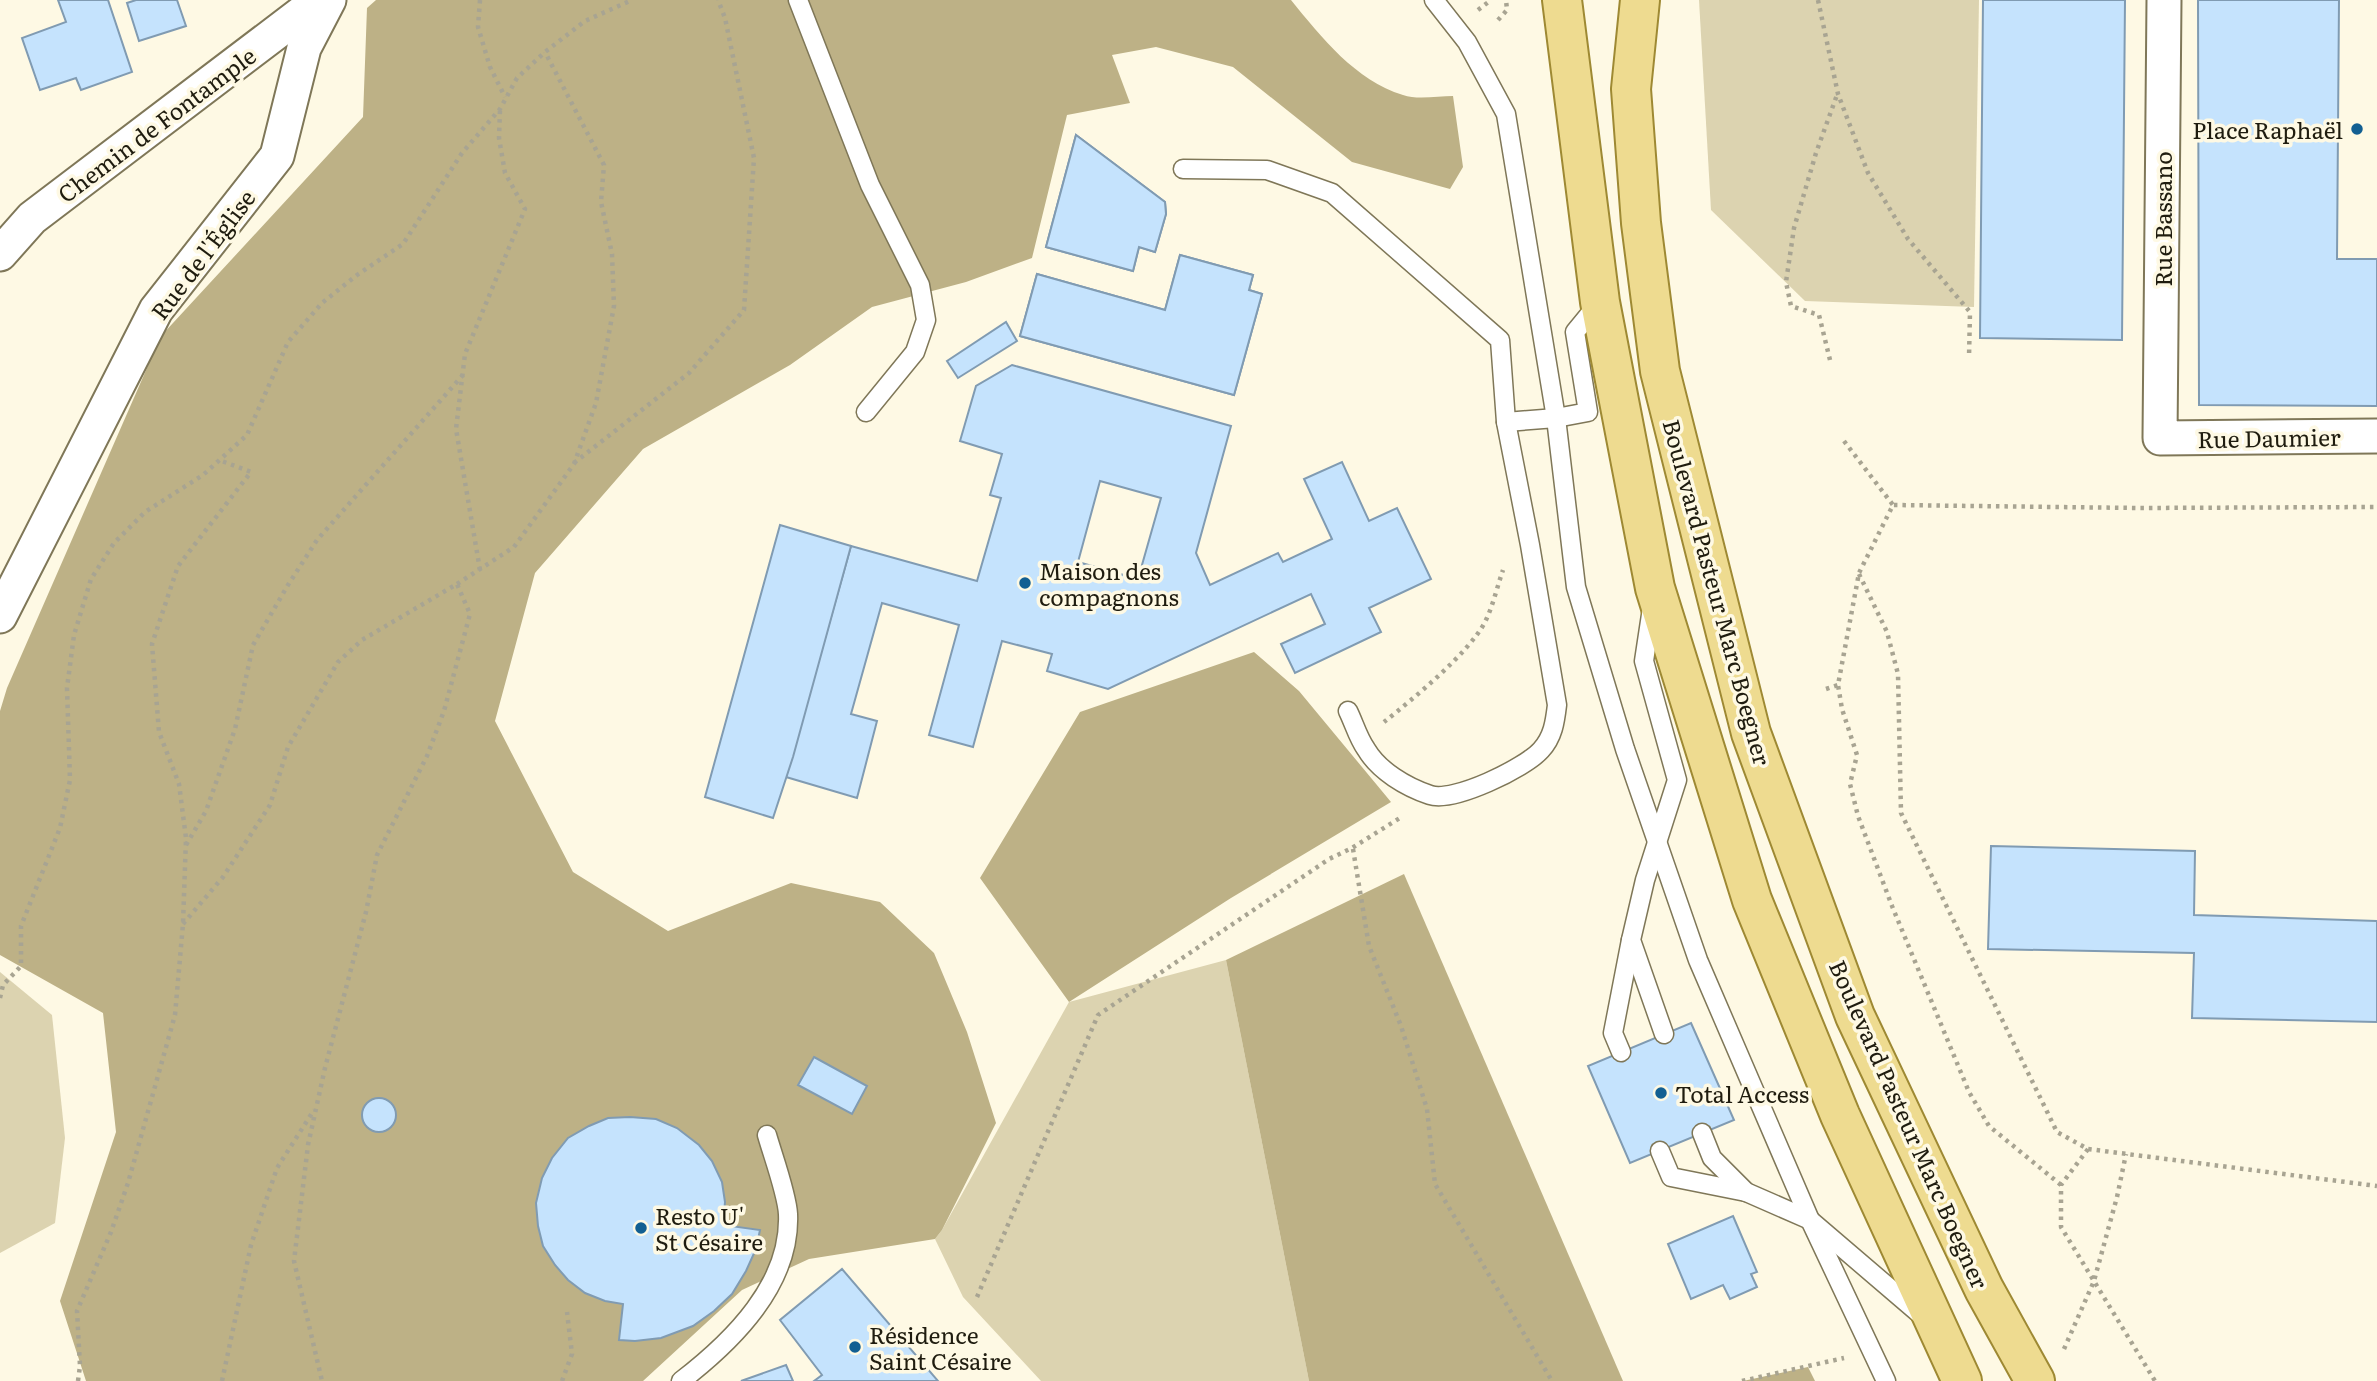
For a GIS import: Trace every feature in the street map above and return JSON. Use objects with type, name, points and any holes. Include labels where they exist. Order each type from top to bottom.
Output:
[{"type":"main road","points":[[1562,0],[1600,302],[1655,588],[1752,900],[1840,1115],[1962,1381]]},
{"type":"main road","name":"Boulevard Pasteur Marc Boegner","points":[[1640,0],[1631,89],[1641,223],[1660,371],[1751,733],[1855,1016],[1984,1289],[2048,1369]]},
{"type":"street","name":"Chemin de Fontample","points":[[0,254],[32,218],[319,0]]},
{"type":"street","name":"Rue de l'Église","points":[[0,616],[156,310],[277,156],[304,48],[329,0]]},
{"type":"street","name":"Rue Bassano","points":[[2160,438],[2164,0]]},
{"type":"street","name":"Rue Daumier","points":[[2160,438],[2377,436]]},
{"type":"lane","points":[[799,0],[870,185],[920,285],[926,320],[915,352],[866,412]]},
{"type":"lane","points":[[1434,0],[1466,42],[1506,114],[1556,418],[1576,587],[1625,749],[1698,960],[1810,1220],[1886,1381]]},
{"type":"lane","points":[[1183,169],[1267,170],[1332,193],[1500,340],[1506,422],[1557,705],[1553,731],[1542,750],[1513,771],[1473,789],[1433,797],[1395,779],[1367,751],[1348,711]]},
{"type":"lane","points":[[1506,422],[1588,412],[1575,332],[1600,302]]},
{"type":"lane","points":[[1621,1052],[1613,1033],[1630,940],[1645,880],[1677,780],[1644,661],[1655,588]]},
{"type":"lane","points":[[1630,940],[1664,1034]]},
{"type":"lane","points":[[1702,1133],[1712,1158],[1746,1192]]},
{"type":"lane","points":[[681,1381],[701,1366],[762,1303],[785,1251],[788,1212],[767,1135]]},
{"type":"lane","points":[[1660,1151],[1671,1177],[1746,1192],[1810,1220],[1936,1328]]},
{"type":"path","points":[[480,0],[478,27],[491,67],[506,98]]},
{"type":"path","points":[[0,998],[3,985],[21,966],[21,926],[60,828],[70,780],[67,688],[74,635],[91,579],[114,542],[145,512],[204,475],[247,435],[288,342],[323,303],[357,275],[403,244],[462,153],[500,109],[517,78],[585,20],[632,0]]},
{"type":"path","points":[[183,924],[223,877],[270,805],[288,747],[338,662],[362,640],[514,547],[574,464],[689,373],[744,310],[754,158],[725,18],[718,0]]},
{"type":"path","points":[[1498,20],[1507,10],[1506,0]]},
{"type":"path","points":[[1818,0],[1838,94],[1868,173],[1908,239],[1970,312],[1969,357]]},
{"type":"path","points":[[545,52],[604,165],[601,202],[612,254],[614,306],[596,403],[574,464]]},
{"type":"path","points":[[1830,360],[1819,315],[1791,306],[1786,282],[1794,228],[1816,153],[1838,94]]},
{"type":"path","points":[[480,569],[456,429],[466,354],[526,209],[505,173],[499,138],[500,109]]},
{"type":"path","points":[[186,846],[206,811],[235,729],[253,645],[288,585],[317,540],[463,375]]},
{"type":"path","points":[[1844,441],[1893,505]]},
{"type":"path","points":[[78,1381],[80,1366],[77,1311],[111,1232],[128,1183],[176,1015],[186,846],[179,784],[159,732],[152,644],[178,566],[251,472],[219,460]]},
{"type":"path","points":[[1893,505],[2377,508]]},
{"type":"path","points":[[1893,505],[1859,573],[1838,685],[1842,709],[1857,755],[1850,783],[1858,816],[1969,1092],[1989,1126],[2061,1185]]},
{"type":"path","points":[[1361,740],[1414,699],[1465,648],[1484,623],[1503,568],[1530,545]]},
{"type":"path","points":[[1859,573],[1887,632],[1898,674],[1901,813],[2057,1132],[2088,1149],[2377,1186]]},
{"type":"path","points":[[322,1381],[294,1261],[308,1145],[366,912],[377,855],[427,756],[444,711],[470,614],[457,584]]},
{"type":"path","points":[[1826,689],[1838,685]]},
{"type":"path","points":[[977,1297],[1098,1015],[1329,859],[1352,848],[1433,797]]},
{"type":"path","points":[[1352,848],[1369,946],[1401,1026],[1427,1109],[1435,1184],[1552,1381]]},
{"type":"path","points":[[222,1381],[251,1245],[277,1168],[317,1106]]},
{"type":"path","points":[[2088,1149],[2061,1185],[2061,1227],[2155,1381]]},
{"type":"path","points":[[2048,1369],[2094,1281],[2118,1197],[2126,1154]]},
{"type":"path","points":[[562,1381],[572,1354],[567,1312]]},
{"type":"path","points":[[1742,1381],[1840,1360]]},
{"type":"shaded area","points":[[376,0],[1291,0],[1341,56],[1370,79],[1409,96],[1453,96],[1463,167],[1450,189],[1352,162],[1233,67],[1156,47],[1112,55],[1130,103],[1067,115],[1032,258],[966,282],[872,307],[790,365],[643,449],[535,573],[495,721],[573,872],[668,931],[791,883],[880,902],[934,953],[967,1032],[996,1123],[935,1239],[809,1259],[742,1290],[643,1381],[86,1381],[60,1301],[116,1132],[103,1013],[0,955],[0,711],[7,688],[161,336],[363,117],[367,8]]},
{"type":"shaded area","points":[[1699,0],[1979,0],[1974,307],[1805,301],[1711,210]]},
{"type":"shaded area","points":[[1254,652],[1299,691],[1391,802],[1231,898],[1069,1002],[980,878],[1080,712]]},
{"type":"shaded area","points":[[1404,874],[1623,1381],[1309,1381],[1226,960]]},
{"type":"shaded area","points":[[1226,960],[1309,1381],[1041,1381],[963,1297],[935,1239],[1069,1002]]},
{"type":"shaded area","points":[[0,972],[52,1015],[65,1138],[55,1223],[0,1253]]},
{"type":"shaded area","points":[[1808,1367],[1815,1381],[1743,1381]]},
{"type":"building","points":[[58,0],[108,0],[132,72],[81,90],[76,78],[40,90],[22,38],[66,22]]},
{"type":"building","points":[[136,0],[177,0],[186,26],[139,41],[127,3]]},
{"type":"building","points":[[1983,0],[2125,0],[2122,340],[1980,338]]},
{"type":"building","points":[[2198,0],[2339,0],[2337,259],[2377,259],[2377,406],[2199,405]]},
{"type":"building","points":[[1076,135],[1165,202],[1166,214],[1155,252],[1139,247],[1133,271],[1046,247]]},
{"type":"building","points":[[1076,135],[1165,202],[1166,214],[1155,252],[1139,247],[1133,271],[1046,247]]},
{"type":"building","points":[[1180,255],[1253,275],[1249,290],[1262,294],[1234,395],[1020,336],[1037,274],[1165,310]]},
{"type":"building","points":[[1180,255],[1253,275],[1249,290],[1262,294],[1234,395],[1020,336],[1037,274],[1165,310]]},
{"type":"building","points":[[1006,322],[1017,341],[958,378],[947,361]]},
{"type":"building","name":"Maison des compagnons","points":[[1012,365],[1231,426],[1196,553],[1210,585],[1278,553],[1283,562],[1332,539],[1304,479],[1342,462],[1369,521],[1397,508],[1431,579],[1369,608],[1381,632],[1295,673],[1281,644],[1325,624],[1311,594],[1108,689],[1047,671],[1052,654],[1002,641],[973,747],[929,735],[959,625],[882,603],[851,714],[877,721],[857,798],[786,777],[851,546],[977,581],[1001,498],[990,495],[1002,454],[960,441],[976,386]],"holes":[[[1100,481],[1161,498],[1138,579],[1078,562]]]},
{"type":"building","points":[[780,525],[851,546],[793,757],[773,818],[705,797]]},
{"type":"building","points":[[1991,846],[2195,851],[2194,915],[2377,921],[2377,1022],[2192,1018],[2194,953],[1988,949]]},
{"type":"building","name":"Total Access","points":[[1691,1023],[1734,1120],[1630,1163],[1588,1066]]},
{"type":"building","points":[[814,1057],[867,1086],[852,1114],[798,1085]]},
{"type":"building","points":[[379,1098],[391,1103],[396,1115],[391,1127],[379,1132],[367,1127],[362,1115],[367,1103]]},
{"type":"building","name":"Resto U' St Césaire","points":[[608,1118],[656,1119],[677,1128],[699,1145],[712,1161],[722,1182],[725,1202],[723,1225],[760,1230],[756,1249],[746,1271],[732,1294],[714,1311],[693,1326],[661,1338],[635,1341],[619,1340],[623,1304],[605,1301],[585,1293],[555,1265],[543,1246],[536,1203],[542,1178],[552,1158],[568,1138]]},
{"type":"building","points":[[1733,1216],[1757,1272],[1751,1274],[1757,1287],[1730,1299],[1723,1285],[1691,1299],[1668,1244]]},
{"type":"building","name":"Résidence Saint Césaire","points":[[842,1269],[938,1381],[814,1381],[822,1375],[780,1320]]},
{"type":"building","points":[[786,1365],[793,1381],[741,1381]]},
{"type":"place","name":"Place Raphaël","points":[[2357,129]]},
{"type":"place","name":"Maison des compagnons","points":[[1025,583]]},
{"type":"place","name":"Total Access","points":[[1661,1093]]},
{"type":"place","name":"Resto U' St Césaire","points":[[641,1228]]},
{"type":"place","name":"Résidence Saint Césaire","points":[[855,1347]]}]
